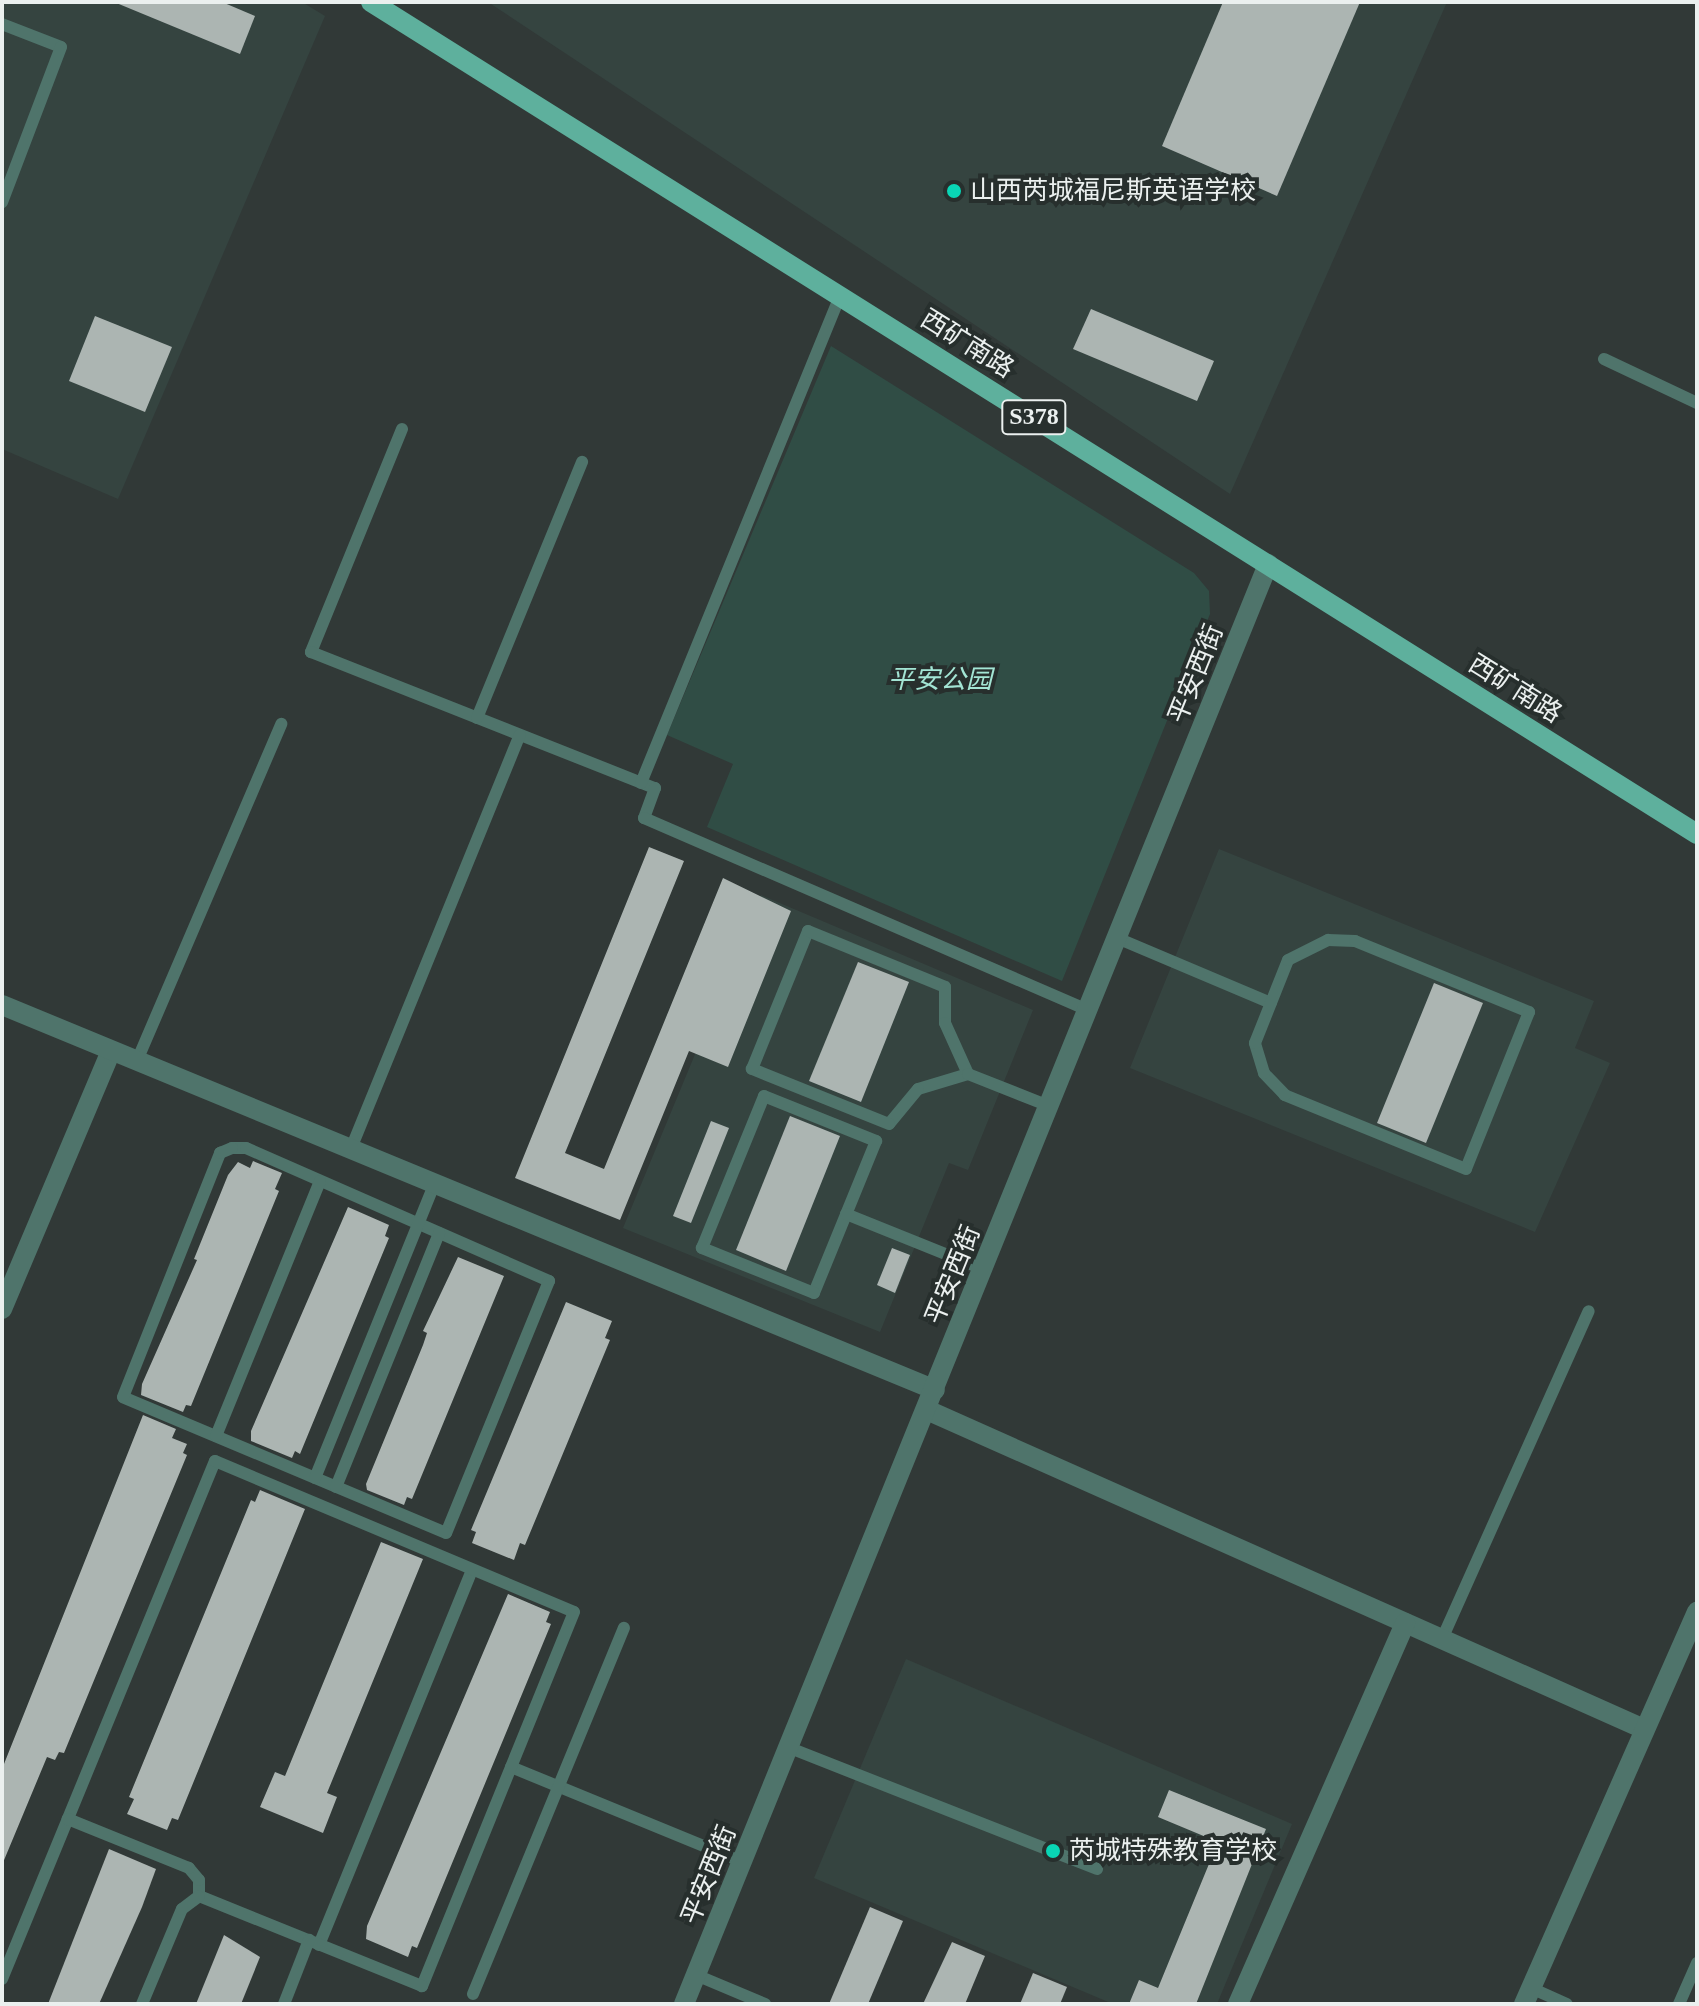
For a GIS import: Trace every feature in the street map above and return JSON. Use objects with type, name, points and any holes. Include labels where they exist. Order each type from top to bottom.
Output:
[{"type":"main road","name":"西矿南路","points":[[371,2],[1697,834]]},
{"type":"street","name":"平安西街","points":[[684,2004],[1268,564]]},
{"type":"street","points":[[2,1005],[110,1053],[935,1390]]},
{"type":"street","points":[[2,1309],[110,1053]]},
{"type":"street","points":[[927,1410],[1644,1729]]},
{"type":"street","points":[[1527,1996],[1697,1611]]},
{"type":"street","points":[[1238,2004],[1405,1623]]},
{"type":"lane","points":[[2,24],[61,47],[2,202]]},
{"type":"lane","points":[[641,783],[840,296]]},
{"type":"lane","points":[[1604,359],[1697,403]]},
{"type":"lane","points":[[402,429],[311,652],[655,788],[644,818],[1088,1010]]},
{"type":"lane","points":[[477,718],[582,462]]},
{"type":"lane","points":[[136,1063],[281,724]]},
{"type":"lane","points":[[350,1151],[520,735]]},
{"type":"lane","points":[[968,1074],[945,1023],[945,987],[808,931],[752,1069],[889,1124],[918,1089],[968,1074],[1049,1106]]},
{"type":"lane","points":[[1117,938],[1271,1003]]},
{"type":"lane","points":[[1341,939],[1529,1012],[1466,1169],[1285,1095],[1264,1073],[1255,1043],[1271,1003],[1288,960],[1313,943],[1341,939]]},
{"type":"lane","points":[[764,1096],[876,1141],[846,1214],[814,1293],[702,1248],[764,1096]]},
{"type":"lane","points":[[246,1148],[418,1224],[549,1281],[446,1533],[123,1397],[220,1153],[246,1148]]},
{"type":"lane","points":[[216,1436],[320,1181]]},
{"type":"lane","points":[[315,1478],[434,1185]]},
{"type":"lane","points":[[846,1214],[983,1269]]},
{"type":"lane","points":[[336,1487],[439,1233]]},
{"type":"lane","points":[[1442,1639],[1589,1311]]},
{"type":"lane","points":[[2,1979],[215,1461],[574,1612],[422,1986],[199,1896]]},
{"type":"lane","points":[[284,2004],[314,1942],[472,1570]]},
{"type":"lane","points":[[473,1994],[624,1628]]},
{"type":"lane","points":[[790,1748],[1097,1869]]},
{"type":"lane","points":[[511,1767],[743,1862]]},
{"type":"lane","points":[[68,1819],[189,1868],[199,1880],[199,1896]]},
{"type":"lane","points":[[142,2004],[182,1909],[199,1896]]},
{"type":"lane","points":[[1679,2004],[1697,1963]]},
{"type":"lane","points":[[696,1975],[765,2004]]},
{"type":"lane","points":[[1527,1996],[1567,2004]]},
{"type":"shaded area","points":[[2,2],[302,2],[325,16],[118,499],[2,449]]},
{"type":"shaded area","points":[[488,2],[1447,2],[1230,494]]},
{"type":"shaded area","points":[[1219,849],[1594,1001],[1575,1048],[1610,1063],[1535,1232],[1130,1068]]},
{"type":"shaded area","points":[[761,895],[1033,1010],[968,1170],[949,1163],[880,1332],[623,1228]]},
{"type":"shaded area","name":"芮城特殊教育学校","points":[[906,1659],[1292,1824],[1217,2004],[1113,2004],[814,1878]]},
{"type":"green space","name":"平安公园","points":[[831,346],[1194,573],[1209,591],[1210,614],[1062,981],[707,827],[733,764],[667,735]]},
{"type":"building","points":[[114,2],[222,2],[255,16],[240,54]]},
{"type":"building","points":[[1223,2],[1360,2],[1277,196],[1162,146]]},
{"type":"building","points":[[1091,309],[1214,361],[1197,401],[1073,349]]},
{"type":"building","points":[[95,316],[172,347],[145,412],[69,381]]},
{"type":"building","points":[[649,847],[684,861],[565,1153],[604,1169],[723,878],[791,911],[728,1067],[689,1051],[620,1220],[515,1178]]},
{"type":"building","points":[[858,962],[909,982],[861,1102],[809,1081]]},
{"type":"building","points":[[1434,983],[1483,1003],[1426,1143],[1377,1123]]},
{"type":"building","points":[[790,1116],[840,1136],[786,1271],[736,1250]]},
{"type":"building","points":[[711,1121],[729,1128],[691,1223],[673,1216]]},
{"type":"building","points":[[253,1161],[282,1173],[275,1189],[279,1191],[191,1406],[186,1405],[183,1412],[141,1395],[142,1384],[197,1260],[194,1259],[228,1175],[238,1162],[250,1168]]},
{"type":"building","points":[[348,1207],[389,1225],[385,1236],[389,1238],[300,1454],[295,1451],[292,1458],[251,1441],[251,1431]]},
{"type":"building","points":[[892,1248],[910,1255],[895,1293],[877,1285]]},
{"type":"building","points":[[458,1257],[504,1276],[412,1499],[407,1497],[404,1505],[367,1490],[366,1484],[423,1345],[427,1333],[423,1331]]},
{"type":"building","points":[[566,1302],[612,1321],[605,1338],[610,1340],[525,1545],[520,1543],[514,1560],[472,1543],[476,1532],[471,1530]]},
{"type":"building","points":[[143,1415],[176,1429],[172,1438],[187,1444],[183,1453],[187,1455],[64,1753],[59,1752],[55,1760],[47,1757],[2,1865],[2,1769]]},
{"type":"building","points":[[260,1490],[305,1509],[178,1820],[172,1818],[167,1830],[127,1814],[134,1799],[129,1797],[251,1500],[255,1502]]},
{"type":"building","points":[[381,1542],[423,1559],[327,1793],[337,1797],[323,1833],[260,1807],[275,1772],[285,1776]]},
{"type":"building","points":[[508,1594],[550,1612],[546,1622],[551,1624],[417,1948],[412,1946],[408,1957],[366,1939],[367,1926]]},
{"type":"building","points":[[1169,1790],[1266,1829],[1196,2004],[1129,2004],[1139,1980],[1158,1988],[1218,1842],[1158,1817]]},
{"type":"building","points":[[109,1849],[156,1869],[142,1907],[99,2004],[48,2004]]},
{"type":"building","points":[[870,1907],[903,1921],[868,2004],[829,2004]]},
{"type":"building","points":[[224,1935],[260,1957],[241,2004],[196,2004]]},
{"type":"building","points":[[952,1942],[985,1956],[965,2004],[923,2004]]},
{"type":"building","points":[[1033,1973],[1067,1987],[1060,2004],[1020,2004]]},
{"type":"place","name":"山西芮城福尼斯英语学校","points":[[954,191]]},
{"type":"place","name":"芮城特殊教育学校","points":[[1053,1851]]}]
